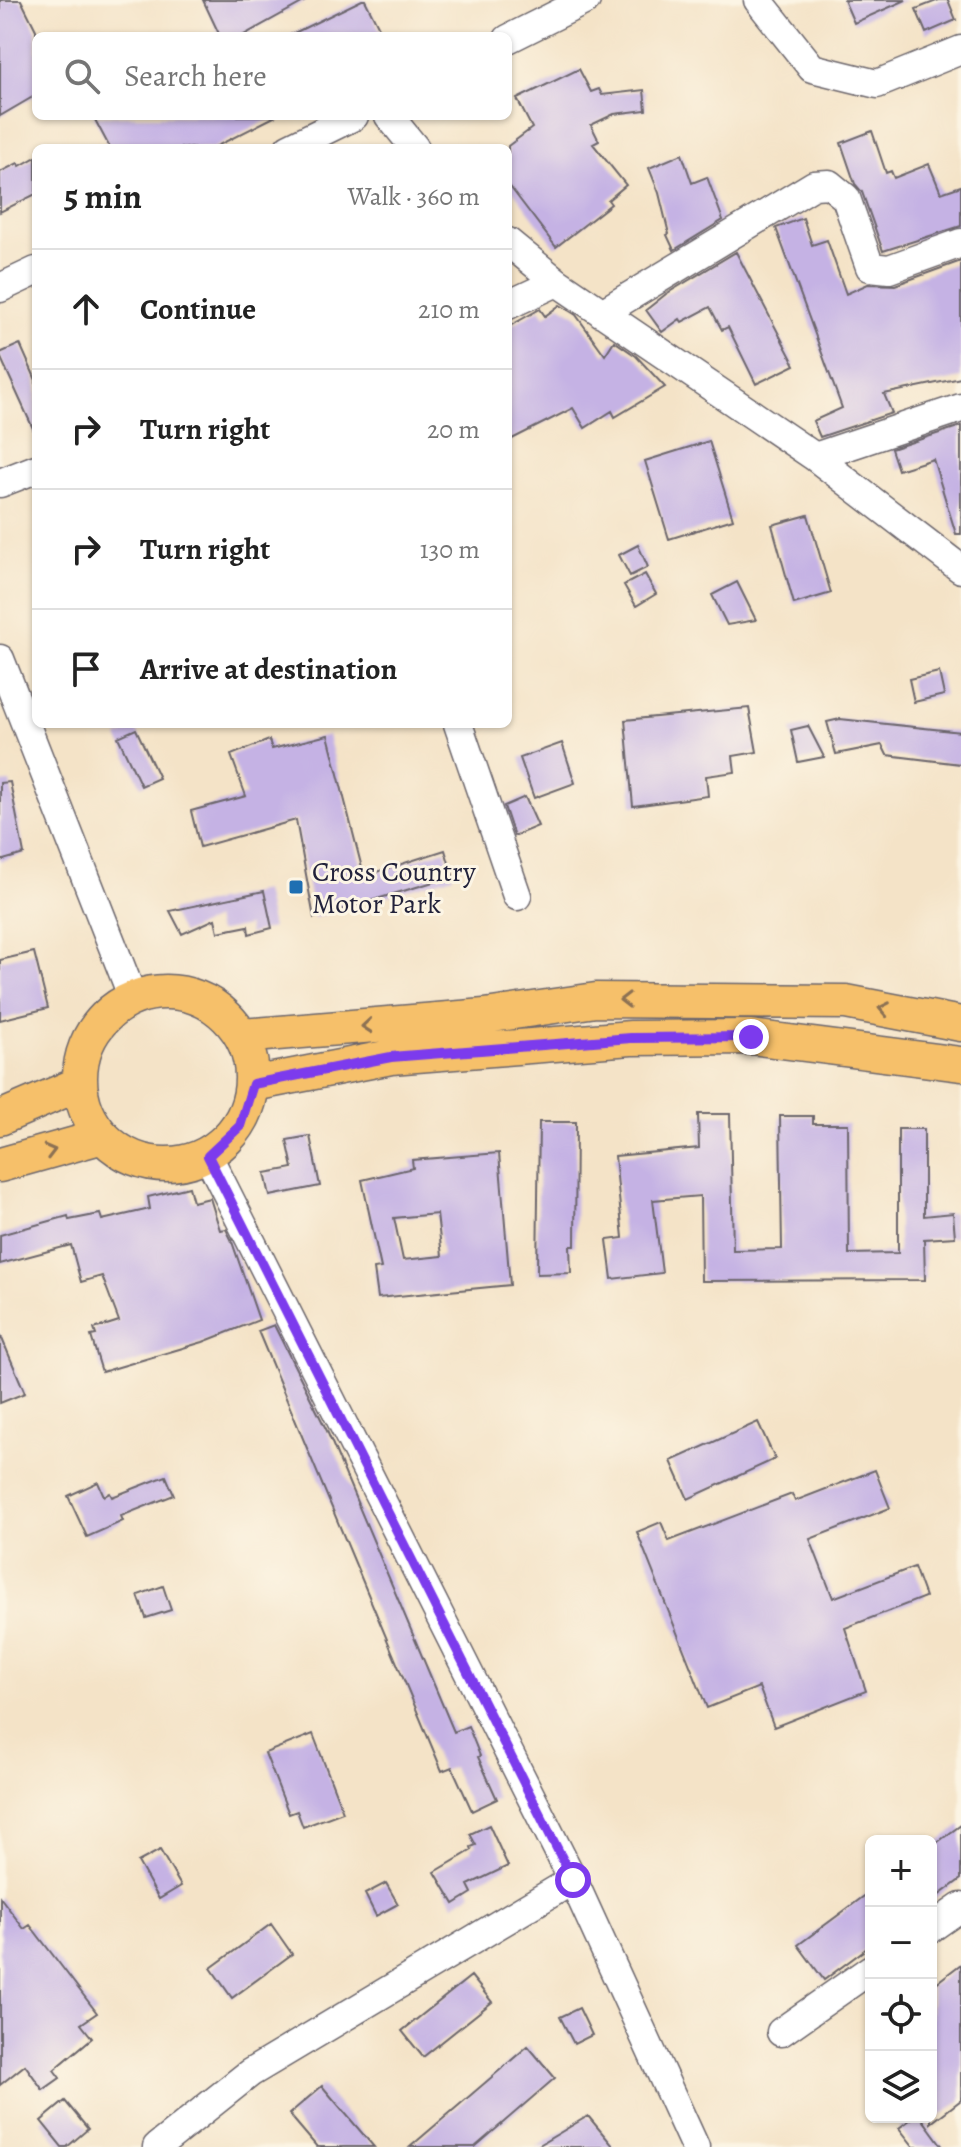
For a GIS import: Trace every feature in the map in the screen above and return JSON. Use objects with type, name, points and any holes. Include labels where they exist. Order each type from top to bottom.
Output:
[{"type":"main road","points":[[174,992],[213,1005],[242,1036],[251,1059],[253,1084],[240,1126],[208,1156],[151,1166],[100,1137],[85,1112],[79,1084],[84,1048],[103,1018],[133,998],[174,992]]},
{"type":"main road","points":[[242,1036],[485,1016],[596,1000],[846,1002],[961,1024]]},
{"type":"main road","points":[[253,1084],[391,1057],[631,1038],[751,1037],[961,1064]]},
{"type":"main road","points":[[0,1118],[79,1084]]},
{"type":"main road","points":[[0,1165],[100,1137]]},
{"type":"street","points":[[512,37],[586,0]]},
{"type":"street","points":[[758,0],[812,68],[877,84],[961,50]]},
{"type":"street","points":[[297,144],[346,120]]},
{"type":"street","points":[[392,120],[412,144]]},
{"type":"street","points":[[602,313],[814,185],[829,184],[846,198],[870,267],[889,269],[961,243]]},
{"type":"street","points":[[512,245],[557,282],[815,457],[961,569]]},
{"type":"street","points":[[0,288],[32,273]]},
{"type":"street","points":[[512,303],[557,282]]},
{"type":"street","points":[[815,457],[961,408]]},
{"type":"street","points":[[0,483],[32,471]]},
{"type":"street","points":[[0,659],[26,695]]},
{"type":"street","points":[[38,728],[133,998]]},
{"type":"street","points":[[459,728],[517,896]]},
{"type":"street","points":[[208,1156],[573,1880],[695,2147]]},
{"type":"street","points":[[157,2147],[250,2073],[573,1880]]},
{"type":"street","points":[[937,1924],[961,1907]]},
{"type":"street","points":[[781,2032],[865,1973]]},
{"type":"building","points":[[0,0],[21,0],[36,30],[32,32],[32,97],[0,116]]},
{"type":"building","points":[[203,0],[307,0],[249,32],[218,32]]},
{"type":"building","points":[[365,0],[381,32],[296,32]]},
{"type":"building","points":[[844,0],[906,0],[854,23]]},
{"type":"building","points":[[939,0],[948,0],[956,20],[926,33],[916,9]]},
{"type":"building","points":[[579,69],[591,92],[599,89],[602,95],[644,90],[646,110],[614,114],[591,125],[599,141],[593,144],[626,185],[608,200],[611,204],[556,247],[512,189],[511,144],[532,128],[517,99]]},
{"type":"building","points":[[95,120],[268,120],[221,144],[108,144]]},
{"type":"building","points":[[872,131],[886,173],[891,171],[894,178],[929,164],[941,193],[961,186],[961,226],[883,251],[841,143]]},
{"type":"building","points":[[682,154],[692,183],[707,177],[723,220],[674,250],[649,168]]},
{"type":"building","points":[[32,159],[32,196],[0,212],[0,172],[18,163],[20,166]]},
{"type":"building","points":[[803,218],[812,245],[827,240],[846,294],[868,284],[895,285],[961,261],[961,378],[884,394],[892,413],[820,437],[813,421],[842,408],[776,228]]},
{"type":"building","points":[[736,252],[795,365],[756,384],[728,327],[722,330],[710,307],[682,322],[680,319],[662,332],[646,310],[666,294]]},
{"type":"building","points":[[560,305],[576,315],[605,355],[614,341],[636,356],[665,387],[615,417],[612,411],[585,428],[573,408],[512,439],[512,325],[540,309],[545,316]]},
{"type":"building","points":[[20,344],[32,371],[32,426],[0,356],[0,353]]},
{"type":"building","points":[[961,426],[961,534],[956,534],[933,459],[898,470],[891,449]]},
{"type":"building","points":[[709,441],[733,519],[669,539],[645,461]]},
{"type":"building","points":[[808,515],[831,593],[794,604],[772,525]]},
{"type":"building","points":[[638,545],[648,567],[630,576],[619,555]]},
{"type":"building","points":[[645,574],[656,594],[636,606],[624,585]]},
{"type":"building","points":[[737,582],[756,620],[727,625],[712,595]]},
{"type":"building","points":[[939,672],[944,695],[914,702],[909,679]]},
{"type":"building","points":[[749,708],[757,752],[733,756],[735,772],[706,776],[708,796],[633,806],[625,720]]},
{"type":"building","points":[[840,719],[961,732],[961,764],[887,755],[882,745],[836,754],[827,722]]},
{"type":"building","points":[[808,726],[824,757],[798,762],[791,730]]},
{"type":"building","points":[[136,729],[159,778],[141,786],[118,737]]},
{"type":"building","points":[[328,735],[364,876],[445,850],[453,876],[314,918],[296,820],[200,847],[191,811],[246,796],[231,755],[269,740],[272,749]]},
{"type":"building","points":[[562,743],[575,783],[534,798],[520,758]]},
{"type":"building","points":[[10,782],[24,854],[0,861],[0,783]]},
{"type":"building","points":[[525,797],[538,826],[514,836],[504,806]]},
{"type":"building","points":[[264,891],[272,928],[249,934],[248,926],[218,932],[215,919],[182,934],[170,911]]},
{"type":"building","points":[[34,952],[48,1008],[0,1020],[0,960]]},
{"type":"building","points":[[698,1114],[730,1114],[733,1250],[782,1249],[780,1116],[813,1116],[813,1124],[848,1124],[849,1254],[898,1253],[898,1129],[924,1129],[924,1216],[953,1213],[955,1237],[924,1239],[925,1280],[701,1281],[700,1196],[653,1200],[662,1273],[612,1279],[607,1240],[623,1238],[615,1156],[699,1148]]},
{"type":"building","points":[[539,1122],[576,1122],[575,1246],[570,1246],[571,1273],[537,1274]]},
{"type":"building","points":[[310,1136],[320,1186],[270,1196],[265,1173],[293,1168],[287,1140]]},
{"type":"building","points":[[499,1153],[510,1285],[378,1298],[374,1269],[381,1268],[362,1180],[413,1168],[412,1160]],"holes":[[[437,1214],[442,1256],[403,1260],[394,1218]]]},
{"type":"building","points":[[189,1187],[193,1202],[210,1198],[220,1230],[226,1229],[231,1239],[259,1320],[203,1342],[102,1372],[91,1336],[96,1335],[94,1329],[119,1321],[102,1276],[81,1282],[71,1245],[0,1264],[0,1235],[68,1216],[69,1220],[100,1214],[102,1220],[150,1209],[148,1197]]},
{"type":"building","points":[[274,1325],[327,1431],[454,1732],[468,1726],[497,1799],[472,1811],[452,1767],[442,1771],[258,1331]]},
{"type":"building","points":[[0,1334],[25,1393],[0,1403]]},
{"type":"building","points":[[758,1422],[775,1459],[688,1499],[671,1461]]},
{"type":"building","points":[[875,1470],[890,1508],[810,1539],[833,1598],[914,1567],[925,1597],[845,1628],[866,1691],[774,1727],[759,1687],[707,1708],[637,1532],[661,1522],[669,1541],[792,1494],[795,1501]]},
{"type":"building","points":[[166,1476],[174,1495],[121,1516],[123,1521],[87,1537],[68,1496],[98,1482],[104,1496],[110,1493],[112,1497]]},
{"type":"building","points":[[163,1586],[171,1610],[146,1618],[138,1595]]},
{"type":"building","points":[[313,1734],[343,1812],[303,1827],[297,1811],[289,1814],[265,1753]]},
{"type":"building","points":[[489,1825],[508,1866],[468,1885],[472,1893],[454,1904],[435,1872],[472,1850],[471,1847],[476,1845],[470,1834]]},
{"type":"building","points":[[961,1825],[961,1879],[937,1897],[937,1843]]},
{"type":"building","points":[[160,1850],[181,1886],[159,1899],[138,1862]]},
{"type":"building","points":[[386,1883],[398,1904],[376,1916],[365,1894]]},
{"type":"building","points":[[865,1895],[865,1949],[824,1980],[798,1945]]},
{"type":"building","points":[[0,1897],[24,1929],[30,1925],[97,2013],[81,2024],[92,2038],[54,2070],[60,2078],[43,2090],[25,2065],[0,2085]]},
{"type":"building","points":[[271,1924],[292,1954],[232,1998],[211,1968]]},
{"type":"building","points":[[961,1964],[961,2100],[937,2118],[937,2051],[937,1982]]},
{"type":"building","points":[[471,1976],[492,2002],[423,2057],[402,2031]]},
{"type":"building","points":[[579,2008],[592,2035],[574,2044],[560,2017]]},
{"type":"building","points":[[528,2046],[555,2078],[475,2147],[410,2147]]},
{"type":"building","points":[[322,2086],[374,2147],[317,2147],[289,2114]]},
{"type":"building","points":[[65,2101],[88,2129],[67,2147],[62,2147],[41,2121]]},
{"type":"building","points":[[588,2116],[614,2147],[536,2147]]},
{"type":"building","points":[[906,2123],[925,2123],[943,2147],[914,2147],[899,2128]]},
{"type":"place","name":"Cross Country Motor Park","points":[[296,887]]},
{"type":"route","points":[[573,1880],[208,1156],[240,1126],[253,1084],[391,1057],[631,1038],[751,1037]]}]
